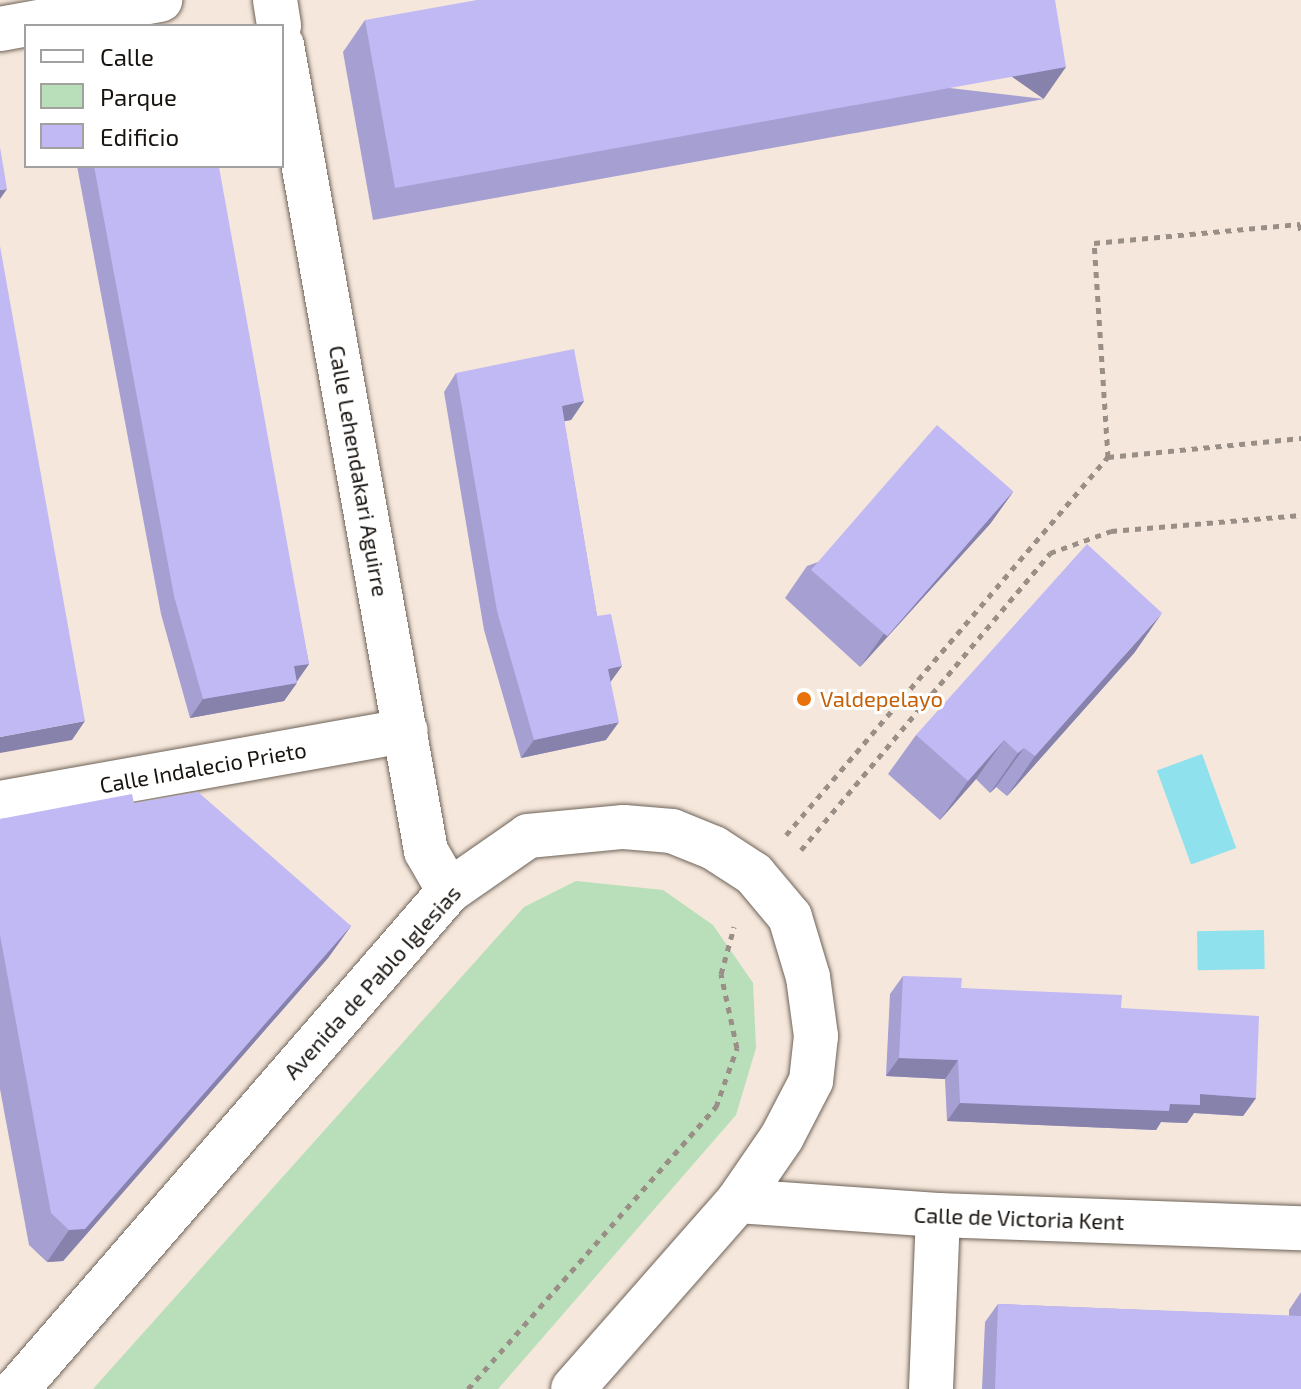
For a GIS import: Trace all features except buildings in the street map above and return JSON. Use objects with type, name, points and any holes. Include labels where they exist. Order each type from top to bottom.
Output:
[{"type":"street","points":[[28,24],[160,0]]},
{"type":"street","points":[[275,0],[279,24]]},
{"type":"street","points":[[0,29],[24,25]]},
{"type":"street","name":"Calle Lehendakari Aguirre","points":[[284,56],[426,851],[449,891]]},
{"type":"street","name":"Calle Indalecio Prieto","points":[[0,803],[406,731]]},
{"type":"street","name":"Avenida de Pablo Iglesias","points":[[17,1389],[449,891],[528,836],[624,827],[672,831],[714,848],[770,887],[790,917],[808,977],[816,1036],[811,1081],[782,1137],[738,1201],[573,1389]]},
{"type":"street","name":"Calle de Victoria Kent","points":[[738,1201],[938,1215],[1301,1228]]},
{"type":"street","points":[[931,1389],[938,1215]]},
{"type":"street","points":[[0,1382],[7,1389]]},
{"type":"path","points":[[1108,457],[1094,243],[1300,224],[1301,236]]},
{"type":"path","points":[[780,842],[1108,457],[1301,438]]},
{"type":"path","points":[[468,1389],[716,1107],[737,1048],[721,974],[729,932],[1050,553],[1111,531],[1301,515]]},
{"type":"green space","points":[[576,881],[663,890],[713,925],[753,983],[756,1048],[736,1115],[498,1389],[93,1389],[524,907]]},
{"type":"water","points":[[1202,754],[1236,848],[1191,864],[1157,770]]},
{"type":"water","points":[[1264,930],[1265,969],[1198,970],[1197,931]]},
{"type":"place","name":"Valdepelayo","points":[[804,699]]}]
